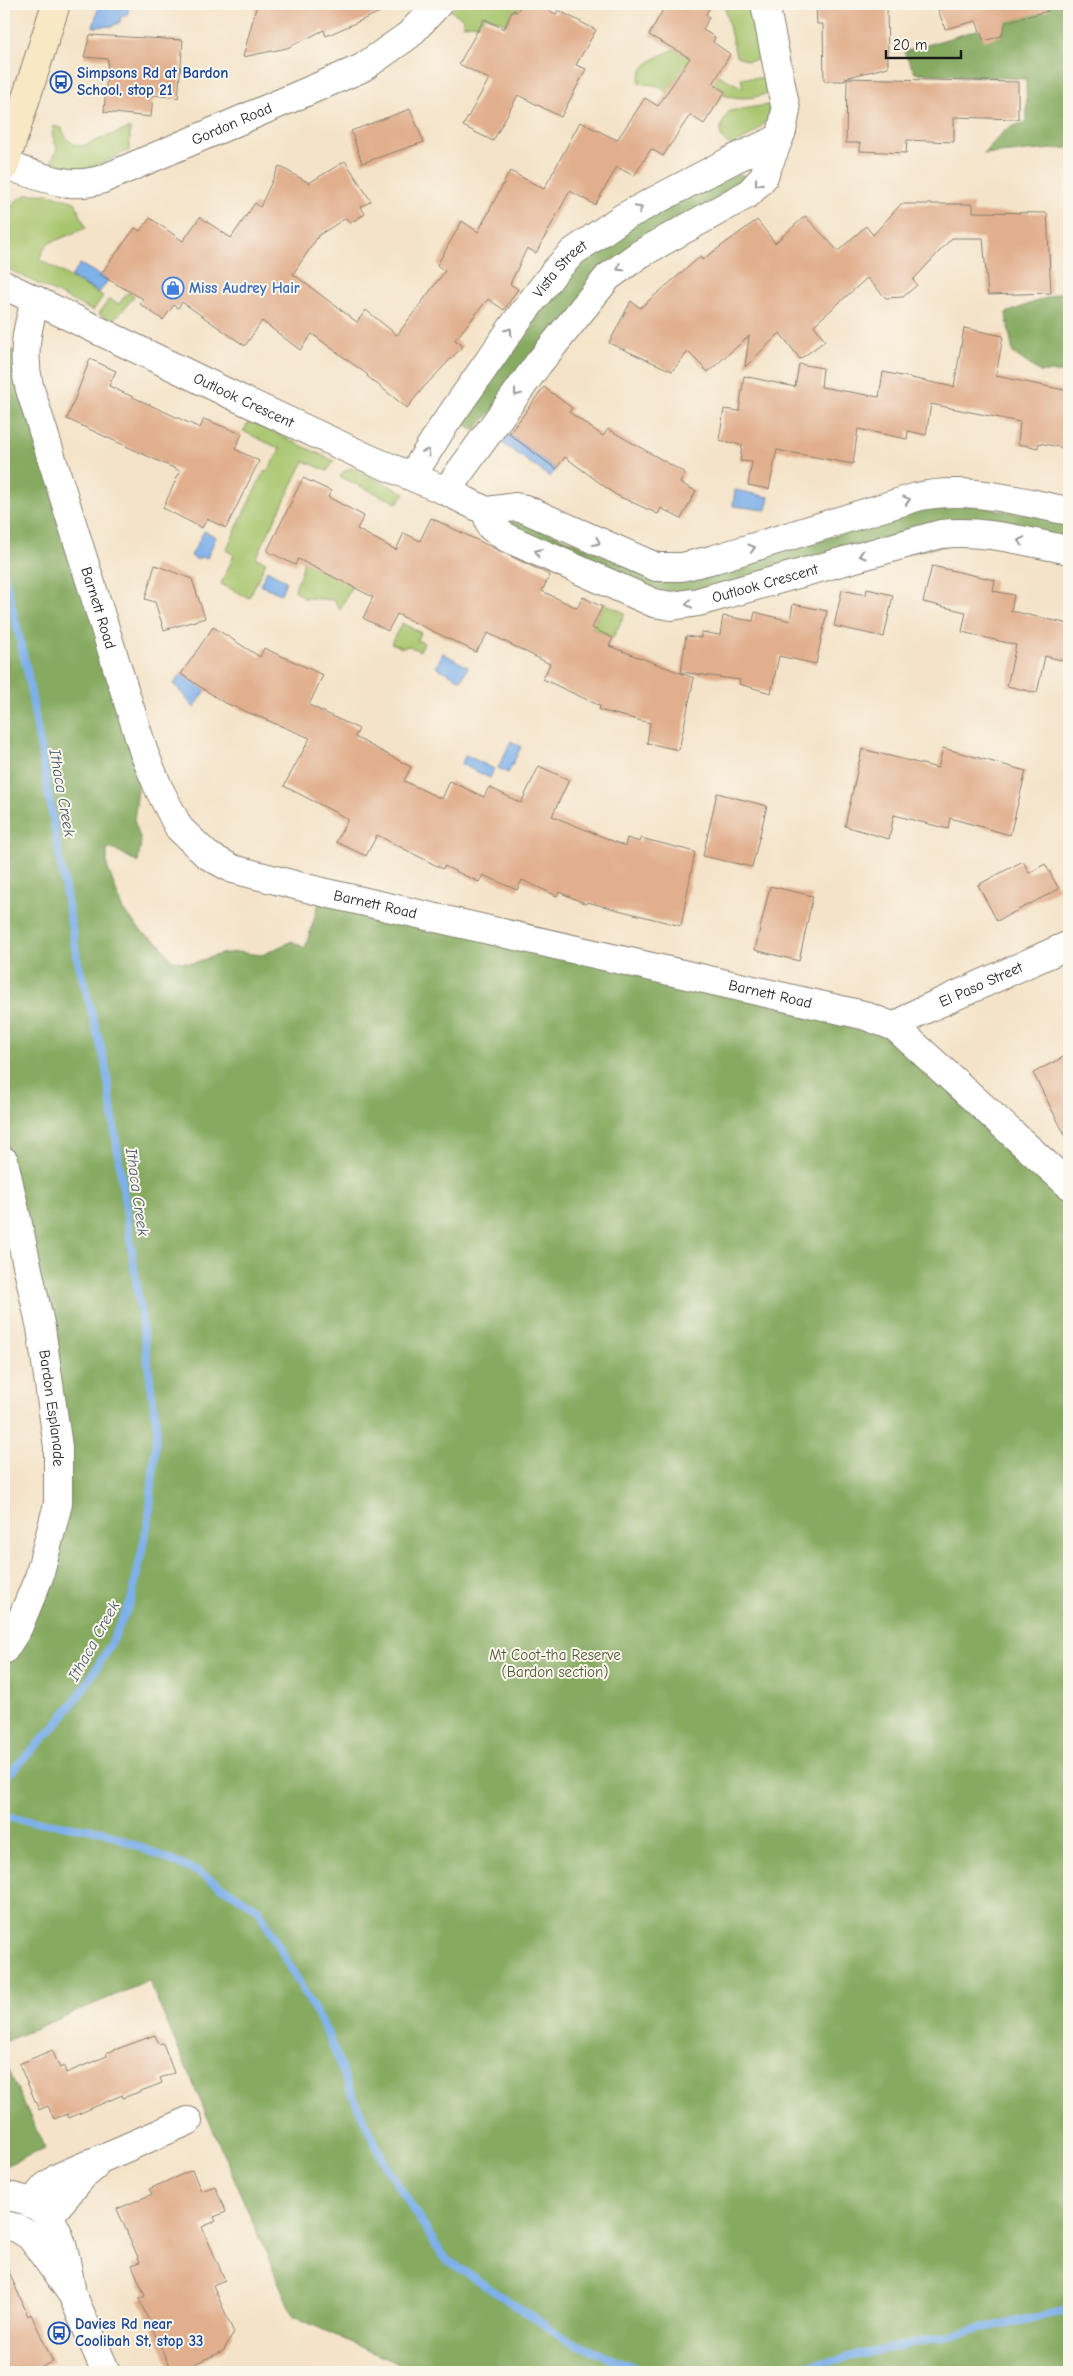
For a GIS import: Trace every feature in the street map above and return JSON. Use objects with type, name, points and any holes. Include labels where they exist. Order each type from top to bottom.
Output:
[{"type":"main road","points":[[4,166],[56,4]]},
{"type":"street","name":"Gordon Road","points":[[4,166],[70,184],[87,184],[103,179],[362,68],[409,35],[438,4]]},
{"type":"street","points":[[446,491],[532,372],[602,282],[640,254],[755,188],[763,178],[786,115],[786,101],[765,4]]},
{"type":"street","name":"Vista Street","points":[[412,476],[442,428],[516,322],[555,271],[573,252],[622,218],[734,159],[778,139]]},
{"type":"street","name":"Outlook Crescent","points":[[4,285],[232,395],[446,491],[486,511],[491,527],[507,538],[646,600],[672,606],[698,602],[940,534],[986,535],[1069,550]]},
{"type":"street","name":"Barnett Road","points":[[36,300],[26,332],[25,365],[28,386],[144,753],[158,788],[179,828],[208,855],[233,869],[326,893],[863,1015],[895,1027],[1069,1185]]},
{"type":"street","points":[[486,511],[515,507],[526,509],[640,561],[672,568],[715,559],[917,497],[939,492],[976,494],[1069,510]]},
{"type":"street","name":"El Paso Street","points":[[895,1027],[917,1013],[1069,945]]},
{"type":"street","name":"Bardon Esplanade","points":[[4,1161],[41,1328],[58,1447],[58,1504],[39,1578],[18,1628],[4,1650]]},
{"type":"street","points":[[40,2210],[50,2182],[188,2121]]},
{"type":"street","points":[[4,2196],[16,2198],[40,2210],[59,2233],[64,2246],[72,2294]]},
{"type":"street","points":[[4,2225],[17,2228],[30,2236],[72,2294],[106,2372]]},
{"type":"green space","points":[[457,4],[521,4],[517,12],[513,10],[506,24],[485,15],[479,24],[462,25],[464,19],[451,11]]},
{"type":"green space","points":[[724,4],[748,4],[762,59],[748,61],[736,56]]},
{"type":"green space","points":[[1021,4],[1069,4],[1069,148],[983,154],[1006,129],[1027,121],[1026,79],[915,73],[904,52],[1026,15]]},
{"type":"green space","points":[[675,49],[692,59],[691,64],[717,78],[718,75],[743,88],[741,78],[767,78],[770,91],[759,96],[747,98],[723,95],[725,91],[685,66],[667,93],[659,86],[639,83],[642,70],[646,65]]},
{"type":"green space","points":[[767,105],[770,107],[769,114],[762,126],[757,130],[733,145],[723,139],[720,131],[721,126],[729,111]]},
{"type":"green space","points":[[54,126],[62,128],[72,143],[82,146],[130,128],[130,150],[101,164],[82,169],[72,169],[52,160],[57,149],[52,134]]},
{"type":"green space","points":[[743,175],[748,179],[642,244],[475,430],[462,423],[549,296],[602,241],[722,179]]},
{"type":"green space","points":[[28,194],[49,194],[75,202],[86,228],[47,244],[39,259],[103,296],[93,311],[4,267],[4,215],[17,200]]},
{"type":"green space","points":[[1069,289],[1069,372],[1040,372],[1013,353],[1006,313]]},
{"type":"green space","points":[[128,292],[134,296],[121,313],[111,320],[99,314],[109,299],[119,304]]},
{"type":"green space","name":"Mt Coot-tha Reserve (Bardon section)","points":[[4,348],[17,352],[135,752],[138,790],[134,820],[141,841],[138,863],[120,852],[107,848],[107,866],[123,910],[142,932],[159,943],[172,960],[193,963],[220,954],[237,952],[262,955],[292,941],[305,948],[320,900],[883,1031],[1069,1196],[1069,2372],[416,2372],[293,2316],[149,1981],[4,2042],[4,1659],[64,1508],[8,1151],[4,1024]]},
{"type":"green space","points":[[250,421],[334,461],[327,471],[304,461],[256,558],[266,562],[249,598],[221,584],[234,555],[226,550],[262,475],[270,467],[280,449],[243,431]]},
{"type":"green space","points":[[351,468],[405,493],[397,503],[340,477],[343,472]]},
{"type":"green space","points":[[941,501],[1069,521],[1069,541],[1020,532],[671,597],[507,530],[505,515],[578,544],[653,579],[674,582],[704,578]]},
{"type":"green space","points":[[303,561],[352,586],[340,610],[334,600],[304,598],[295,591]]},
{"type":"green space","points":[[604,603],[625,613],[613,638],[592,628]]},
{"type":"green space","points":[[402,623],[421,633],[417,640],[424,643],[420,651],[409,646],[402,648],[391,643]]},
{"type":"green space","points":[[4,2060],[45,2149],[4,2166]]},
{"type":"water","points":[[99,5],[129,8],[127,16],[121,16],[120,22],[113,26],[93,27]]},
{"type":"water","points":[[80,264],[108,280],[99,293],[71,277]]},
{"type":"water","points":[[509,434],[556,469],[550,477],[502,443]]},
{"type":"water","points":[[735,490],[769,497],[766,510],[733,506]]},
{"type":"water","points":[[204,531],[216,537],[207,558],[200,557],[198,560],[191,556]]},
{"type":"water","points":[[267,570],[286,581],[281,594],[260,585]]},
{"type":"water","points":[[443,653],[468,667],[461,680],[436,667]]},
{"type":"water","points":[[181,674],[206,690],[194,708],[174,684]]},
{"type":"water","points":[[511,741],[521,747],[508,773],[498,768]]},
{"type":"water","points":[[466,755],[494,769],[490,778],[461,764]]},
{"type":"building","points":[[257,4],[398,4],[326,36],[324,30],[287,48],[243,57]]},
{"type":"building","points":[[521,4],[536,4],[556,14],[558,10],[596,30],[576,65],[586,69],[561,117],[518,95],[493,141],[463,126],[489,79],[459,64],[484,19],[504,29],[513,10],[517,12]]},
{"type":"building","points":[[666,4],[712,4],[706,14],[709,17],[703,30],[715,37],[713,42],[730,54],[713,84],[725,92],[704,124],[690,115],[663,156],[651,149],[634,176],[617,167],[595,205],[570,191],[536,253],[527,248],[510,284],[518,289],[504,310],[488,299],[455,340],[463,346],[407,408],[368,375],[312,334],[300,350],[262,321],[245,346],[182,302],[178,308],[174,305],[163,320],[140,304],[143,299],[100,275],[135,228],[140,231],[150,218],[183,241],[200,217],[231,238],[255,203],[260,207],[279,166],[309,183],[345,161],[371,201],[361,207],[365,214],[350,223],[346,218],[319,235],[293,274],[357,322],[366,310],[397,335],[445,271],[437,265],[462,221],[478,232],[510,171],[544,189],[580,122],[617,140],[645,98],[658,106],[690,58],[649,35]]},
{"type":"building","points":[[816,4],[887,4],[888,67],[845,78],[845,81],[824,81],[823,24],[817,24]]},
{"type":"building","points":[[936,4],[1047,4],[1048,11],[1006,22],[1001,36],[984,41],[976,21],[945,29]]},
{"type":"building","points":[[90,35],[183,40],[178,98],[153,95],[151,117],[104,112],[108,59],[84,57]]},
{"type":"building","points":[[847,78],[1018,82],[1018,119],[954,117],[954,142],[907,140],[906,153],[860,151],[860,143],[846,143]]},
{"type":"building","points":[[410,109],[424,142],[362,163],[351,131]]},
{"type":"building","points":[[901,204],[973,204],[973,212],[1047,213],[1051,293],[988,295],[983,238],[952,238],[913,280],[917,285],[903,297],[886,298],[867,278],[814,325],[825,341],[800,359],[780,333],[745,367],[749,336],[708,372],[688,352],[672,371],[609,343],[631,301],[640,308],[700,257],[702,260],[757,220],[775,243],[805,216],[838,251],[866,226],[873,235]]},
{"type":"building","points":[[964,328],[1003,336],[996,376],[1069,391],[1069,449],[1039,443],[1038,448],[1018,444],[1020,422],[931,404],[926,435],[908,431],[907,439],[858,429],[853,464],[777,450],[769,489],[748,485],[752,462],[740,461],[742,445],[719,440],[724,409],[739,411],[744,376],[795,387],[799,364],[823,368],[821,387],[879,397],[883,372],[954,387]]},
{"type":"building","points":[[90,359],[116,371],[109,386],[200,428],[204,419],[242,434],[235,449],[259,461],[226,528],[207,519],[202,528],[163,508],[180,471],[67,419]]},
{"type":"building","points":[[544,387],[572,408],[569,412],[603,436],[608,429],[685,473],[680,483],[696,491],[681,519],[661,508],[658,514],[616,495],[565,457],[556,469],[509,434]]},
{"type":"building","points":[[303,478],[331,491],[328,497],[364,516],[357,529],[396,550],[404,533],[420,541],[431,518],[550,575],[542,591],[577,608],[583,597],[602,607],[592,628],[613,638],[609,646],[694,678],[679,750],[647,743],[650,723],[599,710],[600,706],[543,679],[550,664],[488,633],[476,652],[397,614],[388,631],[363,618],[373,597],[298,559],[295,565],[267,551]]},
{"type":"building","points":[[155,565],[192,579],[205,618],[164,630],[155,602],[145,599]]},
{"type":"building","points":[[932,566],[995,580],[993,591],[1014,595],[1011,611],[1069,624],[1069,662],[1045,656],[1037,693],[1007,686],[1016,645],[962,632],[966,612],[923,602]]},
{"type":"building","points":[[867,589],[893,595],[884,637],[834,626],[842,590],[866,595]]},
{"type":"building","points":[[793,604],[827,611],[816,664],[779,656],[771,693],[739,684],[740,680],[681,672],[686,636],[701,638],[701,632],[720,635],[723,616],[753,621],[755,612],[790,621]]},
{"type":"building","points":[[213,627],[260,657],[264,648],[323,675],[309,705],[359,729],[355,737],[411,767],[404,781],[442,799],[450,781],[484,797],[489,787],[521,803],[539,766],[569,780],[552,816],[625,846],[627,838],[640,842],[641,838],[695,852],[681,926],[587,902],[586,904],[559,892],[557,896],[522,880],[517,890],[483,875],[479,882],[444,866],[443,869],[377,835],[366,856],[336,842],[348,819],[284,786],[310,738],[223,702],[181,674]]},
{"type":"building","points":[[943,748],[1026,771],[1010,835],[950,818],[948,829],[894,815],[889,839],[845,826],[862,749],[938,768]]},
{"type":"building","points":[[717,793],[767,806],[752,867],[703,856]]},
{"type":"building","points":[[1023,861],[1029,873],[1045,864],[1059,889],[997,921],[978,885]]},
{"type":"building","points":[[770,886],[813,896],[799,961],[755,950]]},
{"type":"building","points":[[1069,1054],[1069,1143],[1033,1073]]},
{"type":"building","points":[[155,2035],[159,2044],[163,2043],[174,2073],[160,2078],[162,2083],[123,2098],[122,2095],[69,2118],[67,2114],[54,2119],[48,2106],[39,2110],[19,2064],[52,2050],[60,2068],[64,2066],[66,2073],[107,2056],[106,2053]]},
{"type":"building","points":[[192,2170],[201,2191],[215,2186],[226,2212],[214,2217],[216,2221],[202,2227],[225,2280],[213,2285],[234,2333],[223,2351],[177,2372],[172,2372],[139,2299],[145,2296],[132,2265],[140,2262],[117,2209],[152,2194],[149,2189]]},
{"type":"building","points":[[4,2260],[28,2316],[31,2314],[53,2362],[29,2372],[4,2372]]},
{"type":"waterway","name":"Ithaca Creek","points":[[4,573],[27,670],[77,958],[105,1062],[157,1428],[149,1518],[131,1601],[110,1646],[83,1690],[56,1725],[4,1779]]},
{"type":"waterway","points":[[4,1817],[102,1831],[198,1872],[258,1909],[329,2036],[346,2081],[385,2164],[444,2258],[567,2340],[646,2372]]},
{"type":"waterway","points":[[778,2372],[1069,2310]]},
{"type":"place","name":"Simpsons Rd at Bardon School, stop 21","points":[[61,82]]},
{"type":"place","name":"Miss Audrey Hair","points":[[173,288]]},
{"type":"place","name":"Davies Rd near Coolibah St, stop 33","points":[[59,2333]]}]
